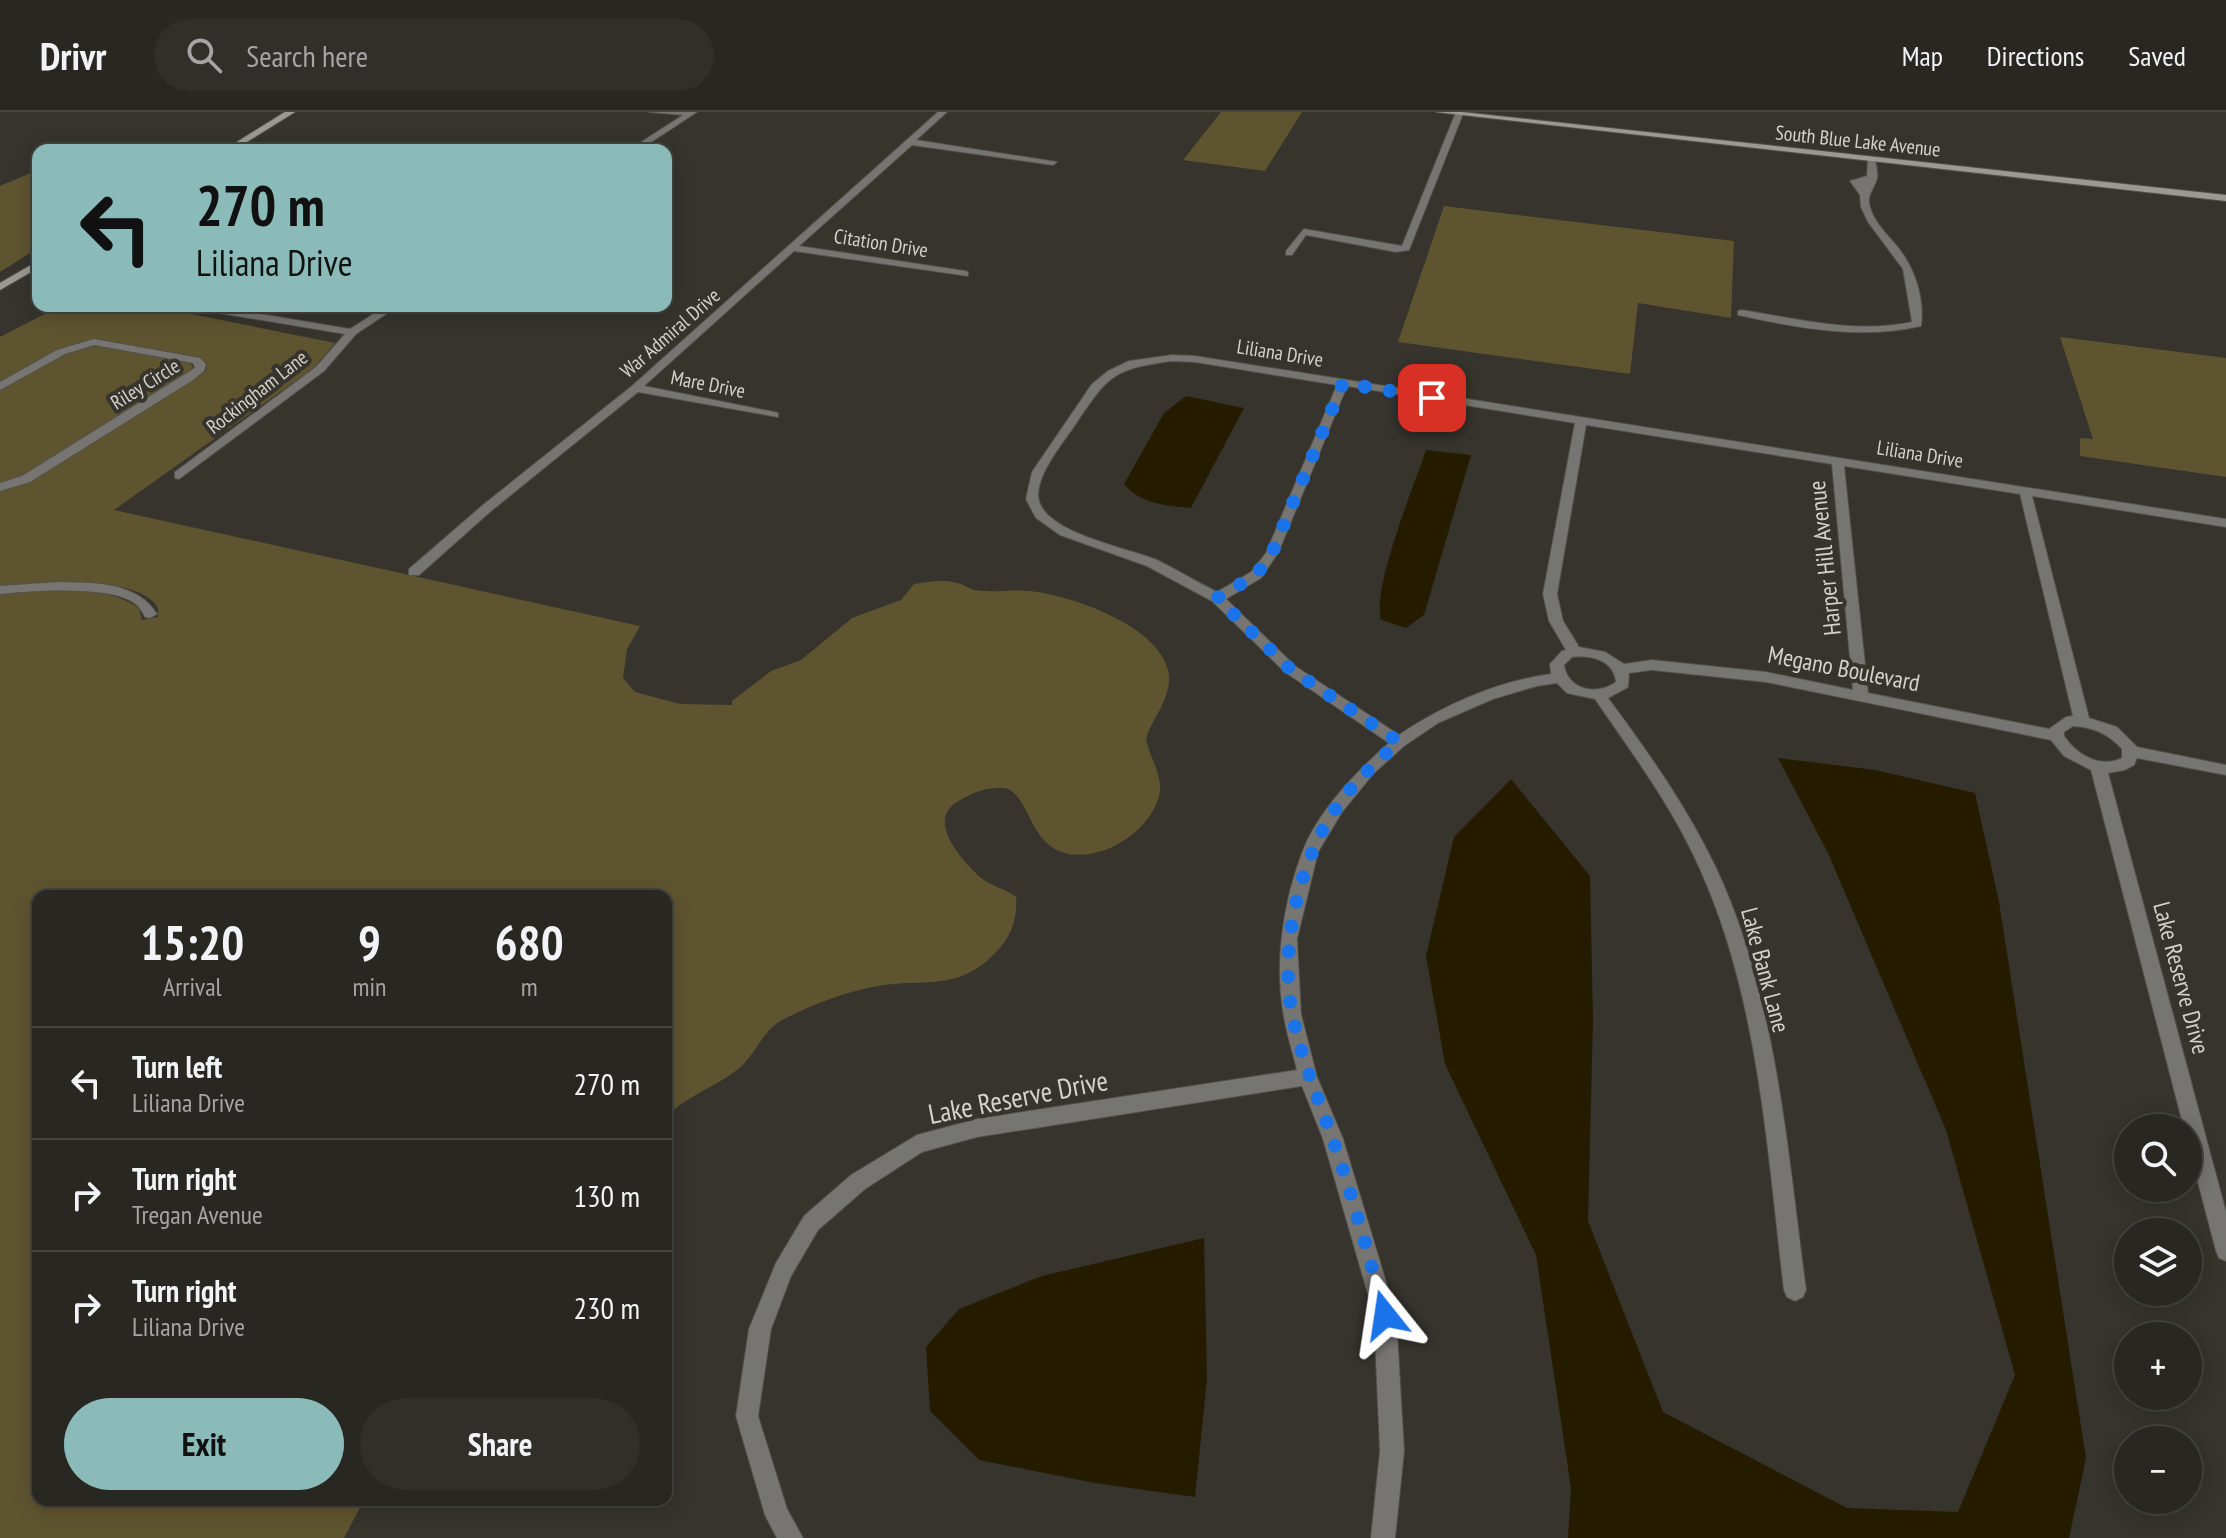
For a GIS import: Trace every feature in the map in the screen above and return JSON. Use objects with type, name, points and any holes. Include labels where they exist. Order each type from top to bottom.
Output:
[{"type":"main road","points":[[238,144],[291,112]]},
{"type":"main road","name":"South Blue Lake Avenue","points":[[1440,112],[2226,198]]},
{"type":"main road","points":[[0,287],[32,268]]},
{"type":"street","points":[[653,112],[692,113]]},
{"type":"street","name":"War Admiral Drive","points":[[414,572],[487,508],[636,388],[943,112]]},
{"type":"street","points":[[643,144],[692,113]]},
{"type":"street","points":[[1289,253],[1304,232],[1396,249],[1406,248],[1459,114]]},
{"type":"street","points":[[911,142],[1053,162]]},
{"type":"street","points":[[1742,313],[1871,331],[1917,324],[1907,266],[1876,229],[1864,204],[1864,194],[1873,178],[1871,160]]},
{"type":"street","points":[[1864,194],[1854,181],[1873,178]]},
{"type":"street","name":"Citation Drive","points":[[793,248],[965,274]]},
{"type":"street","name":"Rockingham Lane","points":[[231,312],[352,332]]},
{"type":"street","name":"Rockingham Lane","points":[[179,475],[320,369],[352,332],[384,312]]},
{"type":"street","name":"Riley Circle","points":[[0,387],[61,352],[94,342],[196,360],[201,364],[200,369],[189,378],[26,479],[0,487]]},
{"type":"street","name":"Liliana Drive","points":[[1399,742],[1290,669],[1217,598],[1152,563],[1079,539],[1040,515],[1032,499],[1038,472],[1096,386],[1112,373],[1133,363],[1195,359],[2226,523]]},
{"type":"street","points":[[1217,598],[1256,575],[1272,553],[1343,383]]},
{"type":"street","name":"Mare Drive","points":[[636,388],[774,415]]},
{"type":"street","points":[[1559,678],[1557,664],[1560,658],[1575,652],[1556,621],[1550,594],[1581,421]]},
{"type":"street","name":"Harper Hill Avenue","points":[[1838,461],[1861,698]]},
{"type":"street","points":[[2025,491],[2082,721]]},
{"type":"street","points":[[0,590],[52,584],[102,589],[137,598],[147,605],[150,614]]},
{"type":"street","name":"Megano Boulevard","points":[[1575,652],[1606,657],[1621,669],[1652,665],[1766,677],[2056,736]]},
{"type":"street","points":[[1383,1538],[1392,1451],[1385,1315],[1333,1139],[1308,1077],[1292,1014],[1288,939],[1310,852],[1336,808],[1368,770],[1399,742],[1433,719],[1488,696],[1536,681],[1559,678],[1576,690],[1599,695],[1618,690],[1624,677],[1621,669]]},
{"type":"street","name":"Lake Bank Lane","points":[[1599,695],[1663,783],[1721,899],[1755,1007],[1795,1290]]},
{"type":"street","points":[[2130,751],[2129,761],[2124,765],[2098,766],[2068,752],[2056,736],[2062,724],[2082,721],[2116,734],[2130,751],[2226,770]]},
{"type":"street","name":"Lake Reserve Drive","points":[[2098,766],[2226,1251]]},
{"type":"street","name":"Lake Reserve Drive","points":[[791,1538],[777,1515],[747,1416],[760,1329],[783,1270],[811,1223],[858,1182],[917,1144],[977,1128],[1308,1077]]},
{"type":"shaded area","points":[[1221,112],[1302,112],[1265,171],[1183,160]]},
{"type":"shaded area","points":[[32,173],[32,252],[0,272],[0,186]]},
{"type":"shaded area","points":[[1444,206],[1734,241],[1731,318],[1638,303],[1630,374],[1398,342]]},
{"type":"shaded area","points":[[48,312],[181,312],[335,343],[314,368],[114,510],[640,626],[627,649],[623,678],[635,692],[680,704],[732,705],[732,701],[771,671],[801,660],[852,618],[901,600],[914,584],[936,581],[961,584],[981,591],[1047,594],[1089,606],[1130,626],[1148,639],[1161,654],[1168,670],[1166,697],[1146,739],[1159,778],[1160,791],[1156,806],[1136,831],[1108,849],[1077,855],[1062,852],[1042,838],[1018,797],[1011,791],[990,788],[957,802],[948,810],[945,819],[950,840],[980,877],[1016,897],[1012,927],[996,952],[982,965],[955,978],[866,988],[786,1018],[765,1035],[737,1070],[672,1112],[672,890],[32,890],[32,1506],[361,1506],[344,1538],[0,1538],[0,594],[71,589],[107,594],[139,608],[142,620],[158,617],[158,608],[147,597],[130,589],[108,585],[60,582],[0,586],[0,490],[31,480],[194,379],[206,370],[207,363],[200,358],[94,339],[56,351],[0,383],[0,337]]},
{"type":"shaded area","points":[[2060,337],[2226,358],[2226,477],[2080,456],[2080,438],[2093,439]]},
{"type":"shaded area","points":[[92,345],[190,363],[194,369],[21,477],[0,484],[0,390],[66,353]]},
{"type":"shaded area","points":[[1186,396],[1244,408],[1191,508],[1146,500],[1124,484],[1164,413]]},
{"type":"shaded area","points":[[1426,450],[1471,455],[1424,615],[1406,628],[1381,620],[1380,605],[1388,561]]},
{"type":"shaded area","points":[[1778,758],[1875,770],[1975,793],[1999,902],[2086,1458],[2069,1538],[1568,1538],[1571,1488],[1536,1255],[1445,1064],[1426,956],[1454,837],[1511,779],[1590,876],[1593,1020],[1588,1221],[1663,1412],[1847,1508],[1958,1512],[2015,1375],[1946,1130],[1828,853]]},
{"type":"shaded area","points":[[1204,1238],[1207,1379],[1195,1497],[1095,1483],[979,1460],[930,1411],[926,1347],[959,1309],[1042,1276]]},
{"type":"route","points":[[1385,1315],[1333,1139],[1302,1056],[1292,1014],[1288,939],[1310,852],[1336,808],[1368,770],[1399,742],[1317,690],[1290,669],[1217,598],[1256,575],[1272,553],[1343,383],[1432,398]]}]
